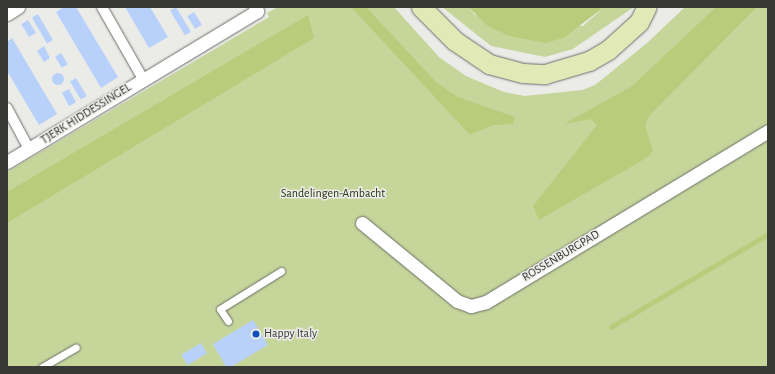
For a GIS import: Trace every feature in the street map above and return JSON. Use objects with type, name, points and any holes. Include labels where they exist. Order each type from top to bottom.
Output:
[{"type":"main road","points":[[421,7],[455,41],[489,64],[523,73],[545,74],[589,61],[608,50],[639,22],[646,8]]},
{"type":"main road","points":[[435,7],[470,39],[489,51],[538,63],[576,55],[646,8]]},
{"type":"street","points":[[7,14],[18,7]]},
{"type":"street","name":"TJERK HIDDESSINGEL","points":[[102,7],[143,79]]},
{"type":"street","name":"TJERK HIDDESSINGEL","points":[[7,162],[256,9]]},
{"type":"street","name":"TJERK HIDDESSINGEL","points":[[7,108],[30,149]]},
{"type":"street","name":"ROSSENBURGPAD","points":[[362,223],[457,301],[471,306],[486,302],[768,132]]},
{"type":"lane","points":[[228,321],[220,309],[281,271]]},
{"type":"lane","points":[[42,367],[76,347]]},
{"type":"green space","name":"Sandelingen-Ambacht","points":[[278,7],[394,7],[439,57],[466,76],[504,92],[525,96],[582,90],[595,85],[647,43],[685,7],[768,7],[768,367],[7,367],[7,172],[269,17],[267,13]]},
{"type":"green space","points":[[442,7],[468,7],[475,15],[583,26],[604,7],[634,7],[573,49],[545,57],[491,46]]},
{"type":"shaded area","points":[[351,7],[366,7],[437,83],[458,97],[515,117],[513,124],[493,125],[470,135]]},
{"type":"shaded area","points":[[468,7],[604,7],[565,37],[546,43],[509,36],[488,26]]},
{"type":"shaded area","points":[[716,7],[757,7],[649,116],[645,125],[653,151],[648,157],[539,220],[533,206],[597,125],[591,119],[564,124],[632,86]]},
{"type":"shaded area","points":[[308,15],[314,38],[7,223],[7,192]]},
{"type":"building","points":[[64,7],[76,7],[118,77],[101,88],[56,12]]},
{"type":"building","points":[[125,7],[150,7],[168,37],[149,48]]},
{"type":"building","points":[[176,7],[191,32],[185,35],[170,11]]},
{"type":"building","points":[[194,12],[202,25],[195,29],[187,16]]},
{"type":"building","points":[[38,14],[53,40],[47,43],[32,18]]},
{"type":"building","points":[[28,20],[36,33],[29,37],[21,24]]},
{"type":"building","points":[[12,38],[57,114],[39,125],[7,71],[7,42]]},
{"type":"building","points":[[44,46],[50,58],[44,62],[37,51]]},
{"type":"building","points":[[61,53],[68,64],[62,68],[55,57]]},
{"type":"building","points":[[58,73],[62,75],[64,79],[62,83],[58,85],[54,83],[52,79],[54,75]]},
{"type":"building","points":[[76,78],[87,96],[81,100],[70,82]]},
{"type":"building","points":[[69,89],[76,102],[69,106],[62,93]]},
{"type":"building","points":[[253,320],[268,345],[231,367],[226,367],[213,344]]},
{"type":"building","points":[[201,343],[207,353],[187,365],[181,355]]},
{"type":"waterway","points":[[611,327],[768,234]]},
{"type":"place","name":"Happy Italy","points":[[256,334]]}]
